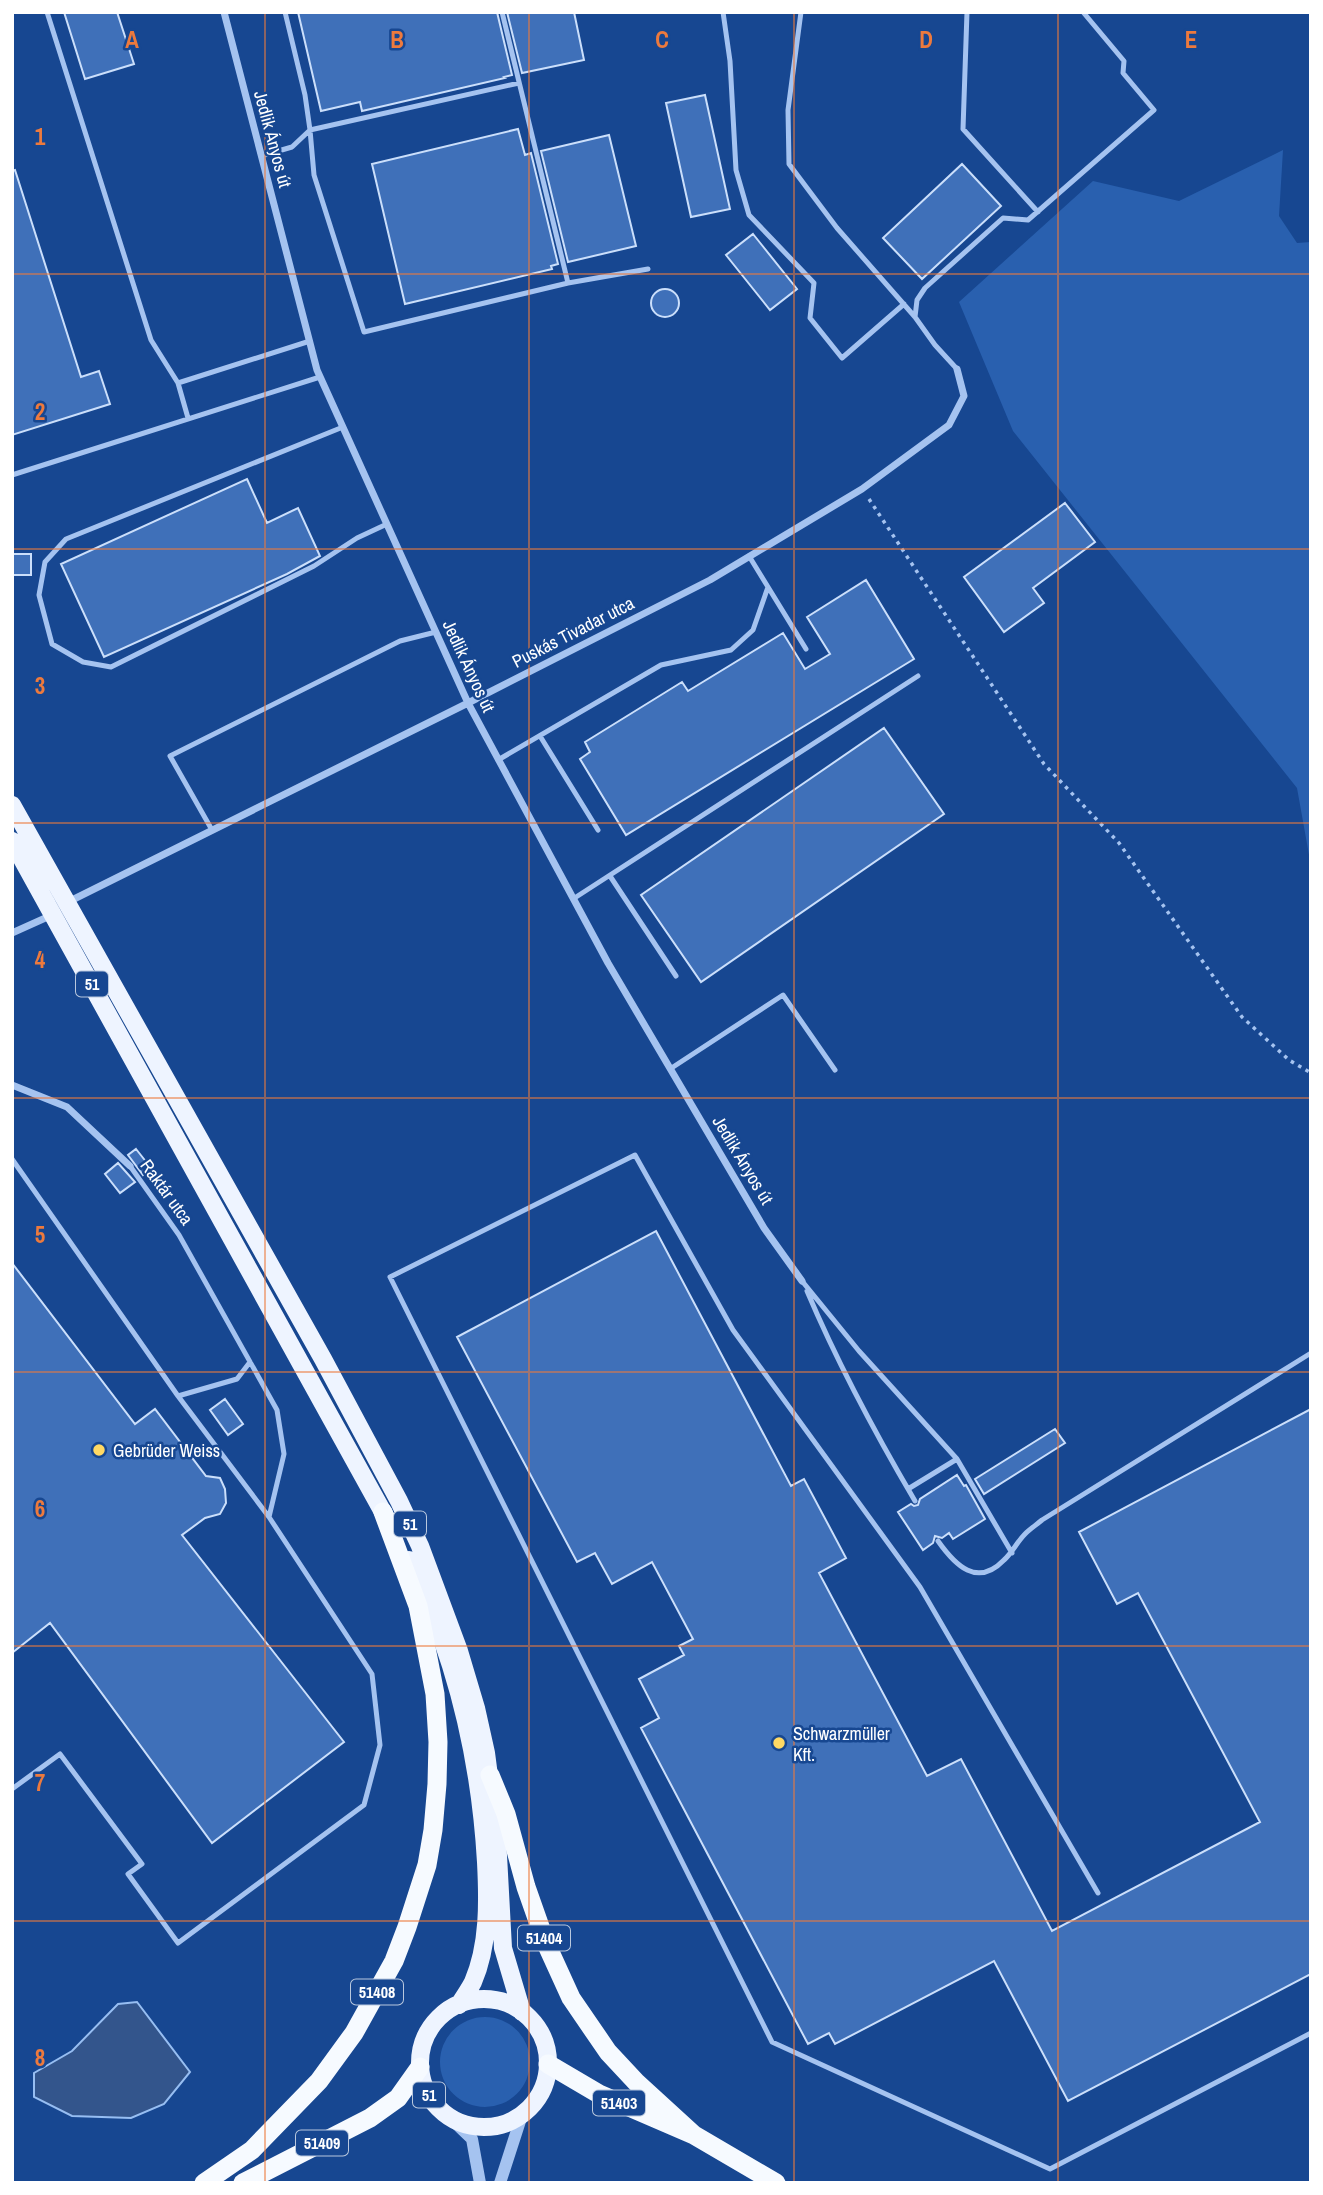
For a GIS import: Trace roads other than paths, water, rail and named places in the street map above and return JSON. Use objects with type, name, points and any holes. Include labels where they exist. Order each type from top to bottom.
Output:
[{"type":"highway","name":"51408","points":[[204,2183],[252,2150],[319,2081],[354,2034],[394,1961],[427,1865],[437,1784],[435,1694],[418,1606],[383,1512]]},
{"type":"highway","name":"51404","points":[[490,1775],[506,1814],[526,1887],[545,1941],[571,1998],[608,2052],[636,2082],[694,2135]]},
{"type":"highway","name":"51403","points":[[548,2064],[599,2094],[694,2135],[776,2183]]},
{"type":"highway","name":"51409","points":[[243,2183],[350,2129],[398,2098],[420,2067]]},
{"type":"main road","name":"51","points":[[12,805],[60,909],[404,1551],[429,1604],[462,1706],[476,1773],[488,1901],[482,1949],[473,1982],[459,2005],[445,2013],[434,2024],[421,2052],[420,2067],[424,2086],[434,2103],[448,2116],[465,2124],[485,2127],[504,2124],[522,2115]]},
{"type":"main road","name":"51","points":[[12,841],[60,909],[259,1243],[399,1501],[420,1546],[477,1708],[490,1775],[498,1849],[503,1948],[522,2012],[541,2035],[547,2049],[548,2064]]},
{"type":"main road","points":[[459,2005],[475,2000],[491,2000],[508,2004],[522,2012]]},
{"type":"main road","points":[[522,2115],[536,2101],[545,2084],[548,2064]]},
{"type":"street","name":"Jedlik Ányos út","points":[[224,12],[320,377],[468,703],[607,963],[764,1228],[803,1281]]},
{"type":"street","name":"Puskás Tivadar utca","points":[[12,933],[710,580],[862,489],[949,425],[964,396],[957,369]]},
{"type":"street","name":"Raktár utca","points":[[12,1085],[67,1107],[130,1166]]},
{"type":"street","points":[[500,2183],[522,2115]]},
{"type":"street","points":[[448,2116],[472,2139],[480,2183]]},
{"type":"lane","points":[[47,12],[151,340],[178,383],[188,418]]},
{"type":"lane","points":[[285,12],[305,95],[314,175],[365,332],[568,283],[648,269]]},
{"type":"lane","points":[[502,12],[568,283]]},
{"type":"lane","points":[[723,12],[730,61],[736,170],[749,215],[814,283],[810,318],[842,358],[904,304]]},
{"type":"lane","points":[[801,12],[788,110],[789,164],[837,228],[957,369]]},
{"type":"lane","points":[[967,12],[963,129],[1038,212]]},
{"type":"lane","points":[[915,317],[917,300],[925,288],[1003,218],[1028,220],[1154,110],[1123,73],[1124,61],[1083,12]]},
{"type":"lane","points":[[261,156],[292,147],[310,130],[519,83]]},
{"type":"lane","points":[[178,383],[310,341]]},
{"type":"lane","points":[[12,475],[320,377]]},
{"type":"lane","points":[[343,427],[66,539],[45,562],[39,595],[52,644],[83,662],[111,667],[314,566],[357,538],[387,524]]},
{"type":"lane","points":[[749,556],[806,649]]},
{"type":"lane","points":[[498,760],[661,665],[731,650],[753,630],[768,587]]},
{"type":"lane","points":[[212,830],[170,756],[400,641],[436,632]]},
{"type":"lane","points":[[573,899],[918,676]]},
{"type":"lane","points":[[540,736],[598,830]]},
{"type":"lane","points":[[610,876],[676,976]]},
{"type":"lane","points":[[670,1069],[783,995],[835,1070]]},
{"type":"lane","points":[[1098,1893],[920,1587],[733,1330],[635,1155],[390,1277],[772,2042],[1051,2169],[1311,2033]]},
{"type":"lane","points":[[12,1159],[178,1396],[269,1517],[372,1674],[380,1745],[364,1805],[178,1943],[128,1874],[142,1864],[60,1754],[12,1789]]},
{"type":"lane","name":"Raktár utca","points":[[130,1166],[179,1235],[277,1410],[284,1454],[269,1517]]},
{"type":"lane","points":[[803,1281],[859,1352],[957,1459],[1012,1553]]},
{"type":"lane","points":[[803,1281],[852,1390],[915,1501]]},
{"type":"lane","points":[[938,1541],[954,1562],[964,1570],[978,1573],[992,1570],[1012,1553],[1023,1535],[1042,1520],[1311,1353]]},
{"type":"lane","points":[[178,1396],[237,1379],[250,1362]]},
{"type":"lane","points":[[908,1489],[957,1459]]},
{"type":"place","name":"Gebrüder Weiss","points":[[99,1450]]},
{"type":"place","name":"Schwarzmüller Kft.","points":[[779,1743]]}]
